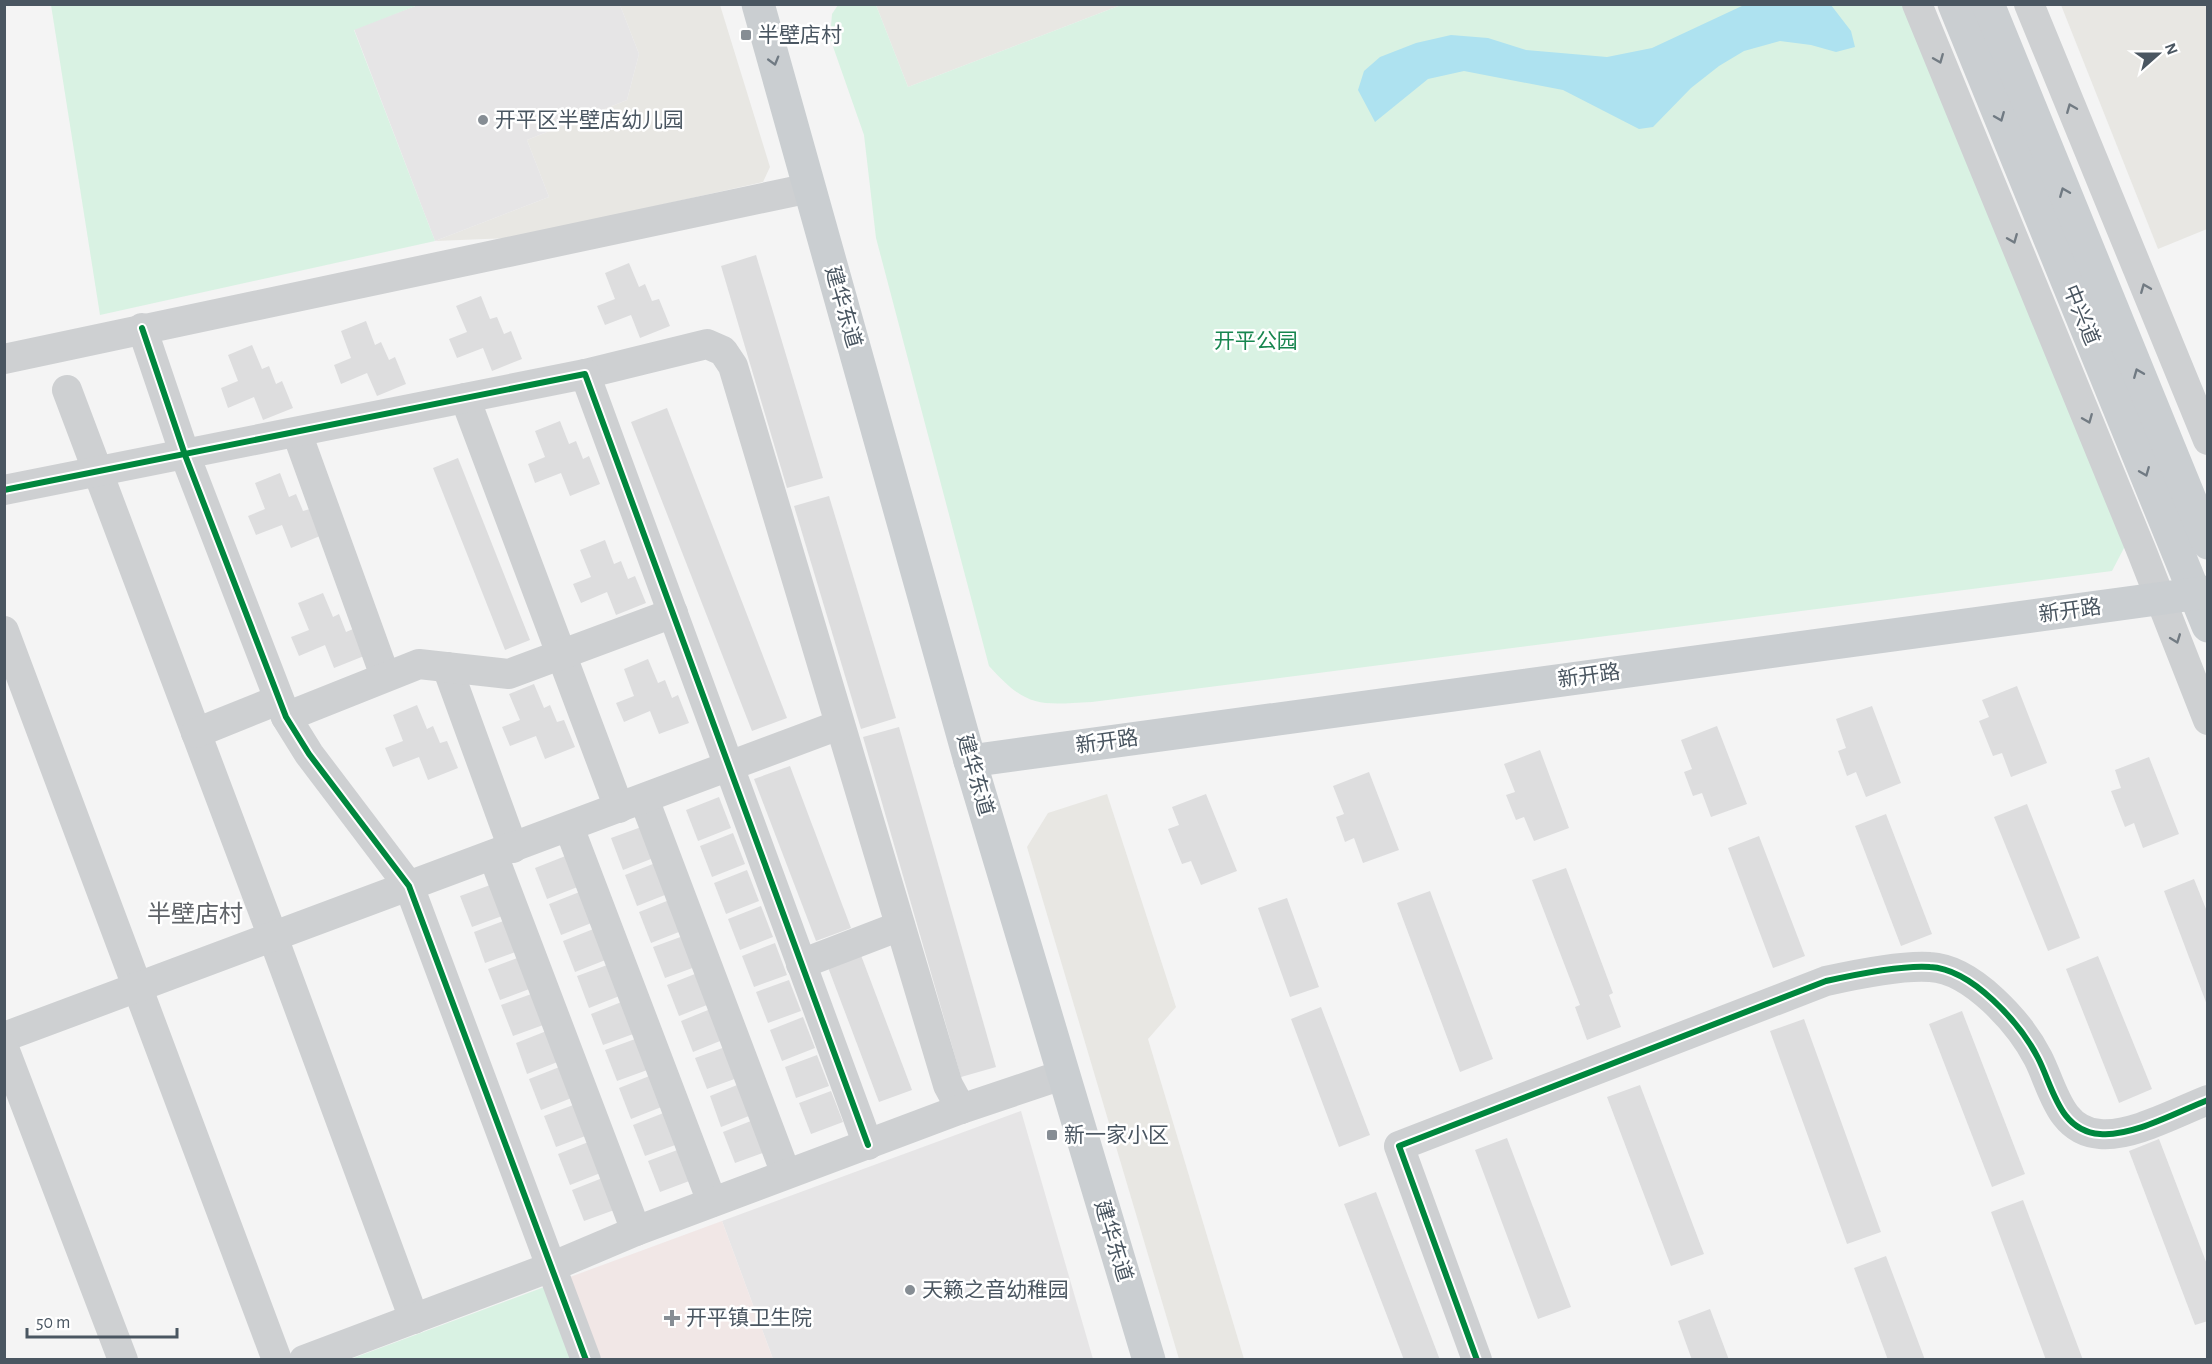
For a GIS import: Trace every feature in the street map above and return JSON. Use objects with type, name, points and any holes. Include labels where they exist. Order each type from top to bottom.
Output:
[{"type":"main road","name":"建华东道","points":[[758,4],[970,760],[1062,1075],[1149,1359]]},
{"type":"main road","name":"建华东道","points":[[781,4],[817,133],[810,188]]},
{"type":"main road","name":"中兴道","points":[[1954,4],[2201,593],[2208,626]]},
{"type":"main road","name":"中兴道","points":[[1988,4],[2208,543]]},
{"type":"main road","name":"新开路","points":[[970,760],[2201,593]]},
{"type":"street","points":[[1917,4],[2161,599],[2208,720]]},
{"type":"street","points":[[2029,4],[2208,440]]},
{"type":"street","points":[[4,359],[810,188]]},
{"type":"street","points":[[142,328],[185,455],[282,709],[309,754],[409,886],[586,1359]]},
{"type":"street","points":[[4,490],[585,374],[707,344],[723,351],[733,366],[838,725],[948,1085],[961,1109]]},
{"type":"street","points":[[585,374],[868,1145]]},
{"type":"street","points":[[67,390],[414,1319]]},
{"type":"street","points":[[465,398],[561,655],[631,803],[786,1174]]},
{"type":"street","points":[[297,433],[385,676]]},
{"type":"street","points":[[196,733],[282,709],[419,664],[509,674],[673,613]]},
{"type":"street","points":[[4,631],[277,1359]]},
{"type":"street","points":[[447,667],[503,851],[636,1231]]},
{"type":"street","points":[[4,1037],[838,725]]},
{"type":"street","points":[[569,827],[712,1202]]},
{"type":"street","points":[[801,964],[900,926]]},
{"type":"street","points":[[1477,1359],[1399,1146],[1827,981],[1853,975],[1931,967],[1951,973],[1982,989],[2010,1018],[2037,1057],[2060,1110],[2080,1129],[2098,1134],[2119,1134],[2208,1100]]},
{"type":"street","points":[[4,1048],[123,1359]]},
{"type":"street","points":[[305,1359],[552,1268],[636,1231],[786,1174],[961,1109],[1062,1075]]},
{"type":"shaded area","name":"开平区半壁店幼儿园","points":[[418,5],[620,5],[639,54],[627,100],[527,140],[549,197],[435,241],[354,29]]},
{"type":"shaded area","points":[[620,5],[720,5],[770,167],[763,182],[513,238],[435,241],[549,197],[527,140],[627,100],[639,54]]},
{"type":"shaded area","points":[[876,5],[1121,5],[908,87]]},
{"type":"shaded area","points":[[2061,5],[2207,5],[2207,229],[2158,249]]},
{"type":"shaded area","points":[[1107,794],[1176,1007],[1148,1039],[1244,1359],[1179,1359],[1027,847],[1048,813]]},
{"type":"shaded area","name":"天籁之音幼稚园","points":[[1021,1111],[1093,1359],[773,1359],[722,1221]]},
{"type":"shaded area","name":"开平镇卫生院","points":[[722,1221],[773,1359],[601,1359],[570,1277]]},
{"type":"green space","points":[[51,5],[418,5],[354,30],[435,241],[100,315]]},
{"type":"green space","name":"开平公园","points":[[838,5],[876,5],[908,87],[1121,5],[1916,5],[2136,525],[2112,571],[1092,702],[1058,704],[1034,701],[1024,697],[1002,680],[989,666],[876,238],[864,135],[830,38],[832,14]]},
{"type":"green space","points":[[547,1286],[574,1360],[348,1360]]},
{"type":"water","points":[[1744,5],[1831,5],[1851,31],[1855,47],[1836,52],[1811,45],[1780,41],[1744,51],[1719,66],[1691,88],[1653,127],[1639,129],[1563,90],[1464,71],[1428,79],[1375,122],[1358,90],[1364,71],[1380,57],[1416,43],[1451,35],[1488,38],[1526,50],[1607,57],[1652,48]]},
{"type":"building","points":[[756,255],[823,478],[787,488],[721,266]]},
{"type":"building","points":[[629,263],[639,287],[645,284],[652,301],[659,299],[670,326],[640,338],[631,315],[605,325],[597,306],[615,299],[605,273]]},
{"type":"building","points":[[481,296],[490,319],[497,317],[504,334],[511,331],[522,359],[492,371],[483,348],[457,358],[449,339],[467,332],[456,306]]},
{"type":"building","points":[[366,321],[375,345],[381,342],[389,360],[395,357],[406,384],[377,396],[367,373],[341,384],[334,365],[351,358],[341,331]]},
{"type":"building","points":[[252,345],[262,369],[269,366],[276,384],[282,381],[293,408],[263,420],[254,397],[228,408],[221,388],[238,381],[228,355]]},
{"type":"building","points":[[667,408],[787,718],[752,731],[631,422]]},
{"type":"building","points":[[560,421],[569,444],[576,441],[583,459],[589,456],[600,484],[570,496],[561,473],[535,483],[528,464],[545,457],[535,431]]},
{"type":"building","points":[[458,458],[530,640],[505,650],[433,468]]},
{"type":"building","points":[[280,473],[289,497],[296,494],[303,511],[310,509],[320,536],[291,548],[282,525],[256,535],[248,516],[265,509],[255,483]]},
{"type":"building","points":[[829,496],[896,718],[861,729],[794,506]]},
{"type":"building","points":[[605,540],[614,564],[621,561],[628,579],[635,576],[646,603],[616,615],[607,592],[581,603],[573,584],[591,577],[580,550]]},
{"type":"building","points":[[323,593],[333,617],[339,614],[346,632],[353,629],[364,656],[334,668],[325,645],[299,656],[291,637],[309,630],[298,603]]},
{"type":"building","points":[[648,659],[658,683],[665,680],[672,698],[678,695],[689,723],[659,734],[650,711],[624,722],[616,703],[634,696],[624,669]]},
{"type":"building","points":[[534,684],[544,708],[550,705],[557,722],[564,720],[575,747],[545,759],[536,736],[510,746],[502,727],[520,720],[509,694]]},
{"type":"building","points":[[2017,686],[2047,763],[2011,777],[2002,753],[1993,756],[1979,721],[1989,717],[1982,700]]},
{"type":"building","points":[[417,705],[427,729],[433,726],[440,743],[447,741],[458,768],[428,780],[419,757],[393,767],[385,748],[403,741],[393,715]]},
{"type":"building","points":[[1872,706],[1901,783],[1866,797],[1856,772],[1847,776],[1838,751],[1846,748],[1836,719]]},
{"type":"building","points":[[1717,726],[1747,804],[1711,817],[1702,793],[1693,796],[1684,772],[1692,769],[1681,740]]},
{"type":"building","points":[[899,727],[996,1067],[961,1077],[863,737]]},
{"type":"building","points":[[1540,750],[1569,828],[1534,841],[1524,817],[1516,820],[1506,795],[1515,792],[1504,764]]},
{"type":"building","points":[[2149,757],[2179,834],[2143,848],[2134,823],[2125,827],[2111,791],[2121,788],[2115,770]]},
{"type":"building","points":[[790,766],[851,928],[816,941],[754,779]]},
{"type":"building","points":[[1369,772],[1399,850],[1363,863],[1354,838],[1345,842],[1336,817],[1344,814],[1333,786]]},
{"type":"building","points":[[1206,794],[1237,871],[1201,885],[1191,861],[1182,864],[1168,829],[1179,825],[1172,807]]},
{"type":"building","points":[[719,797],[731,828],[698,841],[686,810]]},
{"type":"building","points":[[2027,804],[2080,938],[2048,951],[1994,817]]},
{"type":"building","points":[[1886,814],[1932,934],[1901,946],[1855,826]]},
{"type":"building","points":[[644,826],[656,857],[623,870],[611,838]]},
{"type":"building","points":[[733,833],[745,864],[712,877],[700,846]]},
{"type":"building","points":[[1759,836],[1805,956],[1773,968],[1728,848]]},
{"type":"building","points":[[568,855],[580,886],[547,899],[535,868]]},
{"type":"building","points":[[658,862],[670,893],[637,906],[625,875]]},
{"type":"building","points":[[1566,868],[1613,993],[1609,995],[1621,1027],[1587,1040],[1575,1007],[1580,1005],[1532,880]]},
{"type":"building","points":[[747,870],[759,901],[726,914],[714,883]]},
{"type":"building","points":[[2194,879],[2208,914],[2207,1005],[2164,891]]},
{"type":"building","points":[[493,884],[505,915],[472,927],[460,896]]},
{"type":"building","points":[[582,891],[594,922],[561,935],[549,904]]},
{"type":"building","points":[[1430,891],[1493,1059],[1460,1072],[1397,903]]},
{"type":"building","points":[[1287,898],[1319,987],[1290,997],[1258,908]]},
{"type":"building","points":[[672,899],[684,930],[651,943],[639,912]]},
{"type":"building","points":[[761,906],[773,937],[740,950],[728,919]]},
{"type":"building","points":[[506,920],[518,951],[485,963],[474,932]]},
{"type":"building","points":[[596,928],[608,959],[575,972],[563,941]]},
{"type":"building","points":[[686,935],[698,966],[665,978],[653,947]]},
{"type":"building","points":[[775,943],[787,975],[754,987],[742,956]]},
{"type":"building","points":[[859,950],[912,1090],[879,1102],[826,962]]},
{"type":"building","points":[[2098,956],[2152,1089],[2119,1103],[2066,969]]},
{"type":"building","points":[[520,957],[532,988],[500,1000],[488,969]]},
{"type":"building","points":[[610,964],[622,995],[589,1008],[577,976]]},
{"type":"building","points":[[700,972],[712,1003],[679,1016],[667,985]]},
{"type":"building","points":[[789,980],[801,1011],[768,1023],[756,992]]},
{"type":"building","points":[[534,993],[546,1024],[513,1036],[501,1005]]},
{"type":"building","points":[[624,1001],[636,1033],[603,1045],[591,1014]]},
{"type":"building","points":[[1321,1007],[1370,1135],[1339,1147],[1291,1019]]},
{"type":"building","points":[[713,1008],[725,1039],[693,1052],[681,1021]]},
{"type":"building","points":[[1962,1011],[2025,1174],[1992,1187],[1929,1024]]},
{"type":"building","points":[[803,1017],[815,1048],[782,1061],[770,1030]]},
{"type":"building","points":[[1804,1019],[1881,1232],[1847,1244],[1770,1031]]},
{"type":"building","points":[[549,1030],[560,1061],[527,1074],[516,1043]]},
{"type":"building","points":[[638,1038],[650,1069],[617,1081],[605,1050]]},
{"type":"building","points":[[728,1046],[740,1077],[707,1089],[695,1058]]},
{"type":"building","points":[[817,1055],[829,1086],[796,1098],[785,1067]]},
{"type":"building","points":[[562,1066],[574,1097],[541,1110],[529,1079]]},
{"type":"building","points":[[652,1075],[664,1106],[631,1119],[619,1088]]},
{"type":"building","points":[[742,1083],[754,1114],[721,1127],[710,1096]]},
{"type":"building","points":[[1640,1085],[1704,1254],[1671,1266],[1607,1097]]},
{"type":"building","points":[[831,1091],[843,1122],[811,1134],[799,1103]]},
{"type":"building","points":[[576,1104],[588,1135],[556,1147],[544,1116]]},
{"type":"building","points":[[666,1112],[678,1144],[645,1156],[633,1125]]},
{"type":"building","points":[[756,1119],[768,1151],[735,1163],[723,1132]]},
{"type":"building","points":[[1507,1138],[1571,1307],[1538,1319],[1475,1150]]},
{"type":"building","points":[[2159,1139],[2208,1267],[2208,1321],[2195,1325],[2129,1151]]},
{"type":"building","points":[[591,1141],[603,1172],[570,1185],[558,1154]]},
{"type":"building","points":[[680,1149],[692,1180],[660,1192],[648,1161]]},
{"type":"building","points":[[605,1177],[617,1209],[584,1221],[572,1190]]},
{"type":"building","points":[[1376,1192],[1440,1360],[1404,1360],[1344,1204]]},
{"type":"building","points":[[2023,1200],[2083,1360],[2046,1360],[1991,1212]]},
{"type":"building","points":[[1886,1256],[1925,1360],[1888,1360],[1854,1268]]},
{"type":"building","points":[[1710,1309],[1729,1360],[1692,1360],[1678,1321]]},
{"type":"cycle path","points":[[142,328],[185,455],[286,717],[309,754],[409,886],[586,1360]]},
{"type":"cycle path","points":[[4,490],[585,374],[868,1145]]},
{"type":"cycle path","points":[[1477,1360],[1399,1146],[1826,981],[1878,971],[1919,967],[1946,970],[1962,977],[1978,987],[2007,1014],[2038,1058],[2059,1106],[2075,1125],[2086,1131],[2100,1134],[2126,1132],[2208,1100]]},
{"type":"place","name":"半壁店村","points":[[746,35]]},
{"type":"place","name":"开平区半壁店幼儿园","points":[[483,120]]},
{"type":"place","name":"新一家小区","points":[[1052,1135]]},
{"type":"place","name":"天籁之音幼稚园","points":[[910,1290]]},
{"type":"place","name":"开平镇卫生院","points":[[672,1318]]},
{"type":"district","name":"半壁店村","points":[[195,915]]}]
